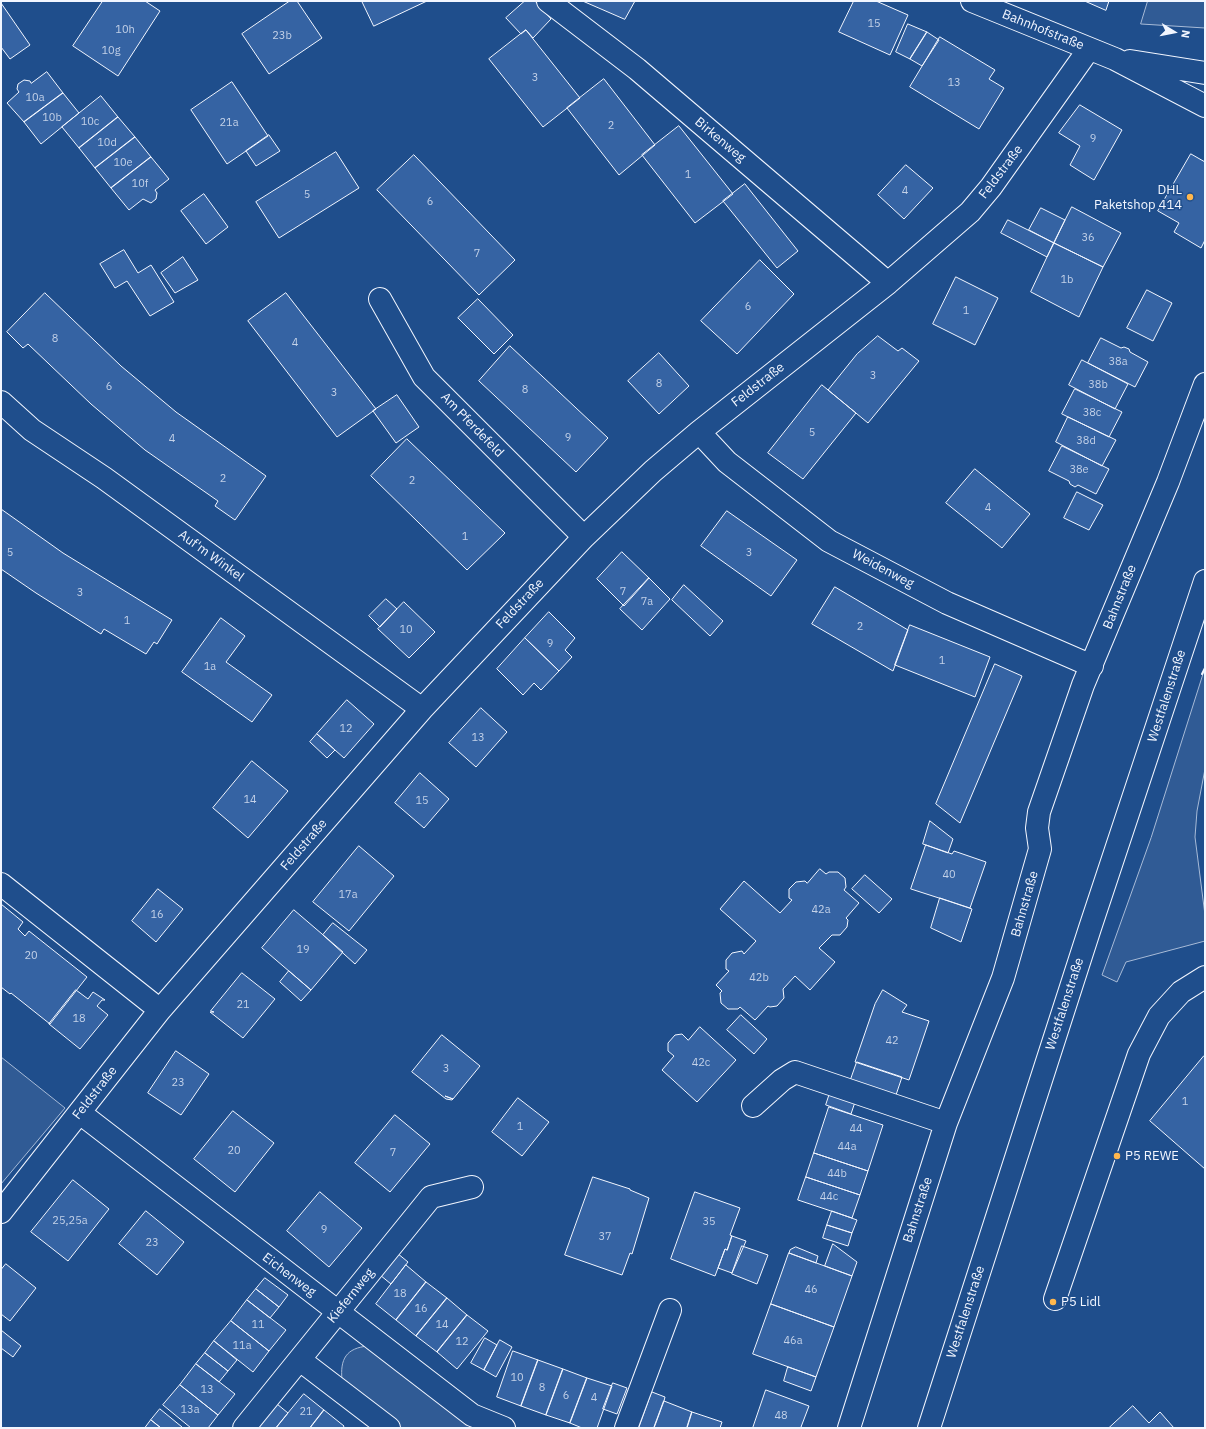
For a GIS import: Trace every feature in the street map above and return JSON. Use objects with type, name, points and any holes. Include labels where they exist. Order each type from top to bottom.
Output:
[{"type":"street","name":"Birkenweg","points":[[548,1],[637,69],[888,283]]},
{"type":"street","name":"Bahnhofstraße","points":[[972,1],[1115,59],[1205,106]]},
{"type":"street","name":"Feldstraße","points":[[1,1212],[160,1010],[422,709],[584,537],[653,471],[699,432],[888,283],[943,237],[974,207],[992,187],[1089,49]]},
{"type":"street","name":"Bahnhofstraße","points":[[1115,59],[1181,68],[1205,73]]},
{"type":"street","name":"Am Pferdefeld","points":[[380,299],[424,377],[584,537]]},
{"type":"street","name":"Bahnstraße","points":[[849,1428],[946,1123],[1003,978],[1040,849],[1037,828],[1039,812],[1082,685],[1092,666],[1168,482],[1205,384]]},
{"type":"street","name":"Auf'm Winkel","points":[[1,402],[32,430],[104,478],[422,709]]},
{"type":"street","name":"Weidenweg","points":[[699,432],[727,462],[829,541],[947,603],[1092,666]]},
{"type":"street","name":"Westfalenstraße","points":[[929,1428],[1090,928],[1205,581]]},
{"type":"street","points":[[1,884],[160,1010]]},
{"type":"street","points":[[1055,1299],[1139,1054],[1159,1016],[1182,992],[1205,977]]},
{"type":"street","points":[[753,1106],[782,1080],[795,1072],[946,1123]]},
{"type":"street","name":"Eichenweg","points":[[80,1113],[278,1267],[339,1311],[472,1415],[504,1428]]},
{"type":"street","name":"Kiefernweg","points":[[244,1428],[431,1197],[472,1187]]},
{"type":"street","points":[[626,1428],[670,1310]]},
{"type":"street","points":[[300,1360],[389,1428]]},
{"type":"shaded area","points":[[1148,1],[1205,1],[1205,28],[1141,24]]},
{"type":"shaded area","points":[[1205,668],[1205,769],[1197,811],[1195,837],[1205,915],[1205,941],[1126,962],[1117,982],[1102,975],[1151,838]]},
{"type":"shaded area","points":[[1,1057],[65,1108],[1,1184]]},
{"type":"shaded area","points":[[368,1346],[482,1428],[400,1428],[342,1380],[342,1366],[346,1356],[354,1349]]},
{"type":"building","points":[[103,1],[145,1],[160,11],[118,76],[73,46]]},
{"type":"building","points":[[290,1],[297,1],[322,38],[269,74],[242,34]]},
{"type":"building","points":[[362,1],[427,1],[374,26]]},
{"type":"building","points":[[525,1],[535,1],[551,19],[533,38],[526,30],[521,34],[506,18]]},
{"type":"building","points":[[583,1],[635,1],[625,19]]},
{"type":"building","points":[[854,1],[876,1],[908,15],[890,55],[839,32]]},
{"type":"building","points":[[1085,1],[1109,1],[1106,10]]},
{"type":"building","points":[[1,3],[30,45],[10,59],[1,47]]},
{"type":"building","points":[[908,24],[927,32],[910,59],[896,52]]},
{"type":"building","points":[[526,30],[580,98],[543,127],[489,59]]},
{"type":"building","points":[[927,32],[939,40],[922,66],[910,59]]},
{"type":"building","points":[[940,37],[995,70],[989,79],[1004,88],[979,129],[910,87]]},
{"type":"building","points":[[47,72],[63,93],[24,122],[7,103],[19,92],[17,89],[18,84],[24,80],[30,81],[31,83]]},
{"type":"building","points":[[604,79],[655,145],[619,175],[567,108]]},
{"type":"building","points":[[232,82],[268,136],[227,164],[191,110]]},
{"type":"building","points":[[63,93],[79,113],[41,144],[24,122]]},
{"type":"building","points":[[101,96],[118,117],[79,148],[62,127]]},
{"type":"building","points":[[1080,105],[1122,130],[1094,180],[1070,165],[1080,146],[1059,133]]},
{"type":"building","points":[[118,117],[135,137],[95,168],[79,148]]},
{"type":"building","points":[[679,126],[733,194],[695,223],[642,155]]},
{"type":"building","points":[[269,135],[280,151],[256,166],[246,151]]},
{"type":"building","points":[[135,137],[151,157],[111,188],[95,168]]},
{"type":"building","points":[[336,152],[359,188],[279,238],[256,202]]},
{"type":"building","points":[[1191,154],[1205,162],[1205,240],[1201,248],[1174,232],[1179,223],[1158,211]]},
{"type":"building","points":[[414,155],[515,260],[479,295],[377,190]]},
{"type":"building","points":[[151,157],[169,179],[155,190],[157,193],[156,199],[151,203],[143,199],[129,210],[111,188]]},
{"type":"building","points":[[906,165],[933,188],[904,219],[878,195]]},
{"type":"building","points":[[745,184],[798,251],[777,268],[723,201]]},
{"type":"building","points":[[204,194],[228,227],[206,244],[181,211]]},
{"type":"building","points":[[1072,207],[1121,233],[1103,267],[1054,243]]},
{"type":"building","points":[[1041,208],[1065,220],[1054,243],[1029,230]]},
{"type":"building","points":[[1008,220],[1054,243],[1047,257],[1001,233]]},
{"type":"building","points":[[1054,243],[1103,267],[1079,317],[1031,292]]},
{"type":"building","points":[[124,250],[138,273],[151,265],[174,302],[150,316],[127,281],[115,288],[100,264]]},
{"type":"building","points":[[183,257],[198,280],[175,293],[161,273]]},
{"type":"building","points":[[760,260],[794,294],[737,354],[701,321]]},
{"type":"building","points":[[956,277],[998,298],[975,345],[933,324]]},
{"type":"building","points":[[1147,290],[1172,303],[1153,341],[1127,328]]},
{"type":"building","points":[[45,293],[121,366],[176,412],[266,476],[235,520],[215,506],[218,501],[145,450],[91,404],[28,344],[23,348],[7,332]]},
{"type":"building","points":[[286,293],[376,409],[337,437],[248,321]]},
{"type":"building","points":[[478,299],[513,335],[494,354],[458,318]]},
{"type":"building","points":[[878,336],[898,351],[902,348],[919,361],[868,423],[828,390],[857,354]]},
{"type":"building","points":[[1101,338],[1121,348],[1124,347],[1129,349],[1130,352],[1148,362],[1135,387],[1088,363]]},
{"type":"building","points":[[510,346],[608,438],[576,472],[479,381]]},
{"type":"building","points":[[659,353],[689,386],[659,414],[628,381]]},
{"type":"building","points":[[1082,360],[1128,384],[1115,409],[1069,385]]},
{"type":"building","points":[[822,385],[856,413],[803,479],[768,453]]},
{"type":"building","points":[[1075,389],[1122,412],[1109,437],[1062,414]]},
{"type":"building","points":[[397,395],[419,427],[396,443],[373,411]]},
{"type":"building","points":[[1068,417],[1116,440],[1102,466],[1056,442]]},
{"type":"building","points":[[407,439],[505,533],[467,570],[371,476]]},
{"type":"building","points":[[1062,446],[1109,469],[1096,494],[1078,485],[1075,487],[1070,484],[1069,481],[1049,471]]},
{"type":"building","points":[[975,469],[1030,514],[1002,548],[946,503]]},
{"type":"building","points":[[1077,492],[1103,505],[1089,530],[1064,518]]},
{"type":"building","points":[[1,509],[63,553],[172,620],[157,644],[154,642],[146,654],[104,629],[101,634],[1,569]]},
{"type":"building","points":[[727,511],[797,560],[771,596],[701,546]]},
{"type":"building","points":[[622,552],[649,578],[624,606],[597,579]]},
{"type":"building","points":[[649,578],[670,599],[642,630],[620,609]]},
{"type":"building","points":[[684,585],[723,621],[710,636],[672,600]]},
{"type":"building","points":[[835,587],[908,630],[893,671],[812,624]]},
{"type":"building","points":[[386,599],[397,609],[380,627],[369,616]]},
{"type":"building","points":[[404,602],[435,632],[409,658],[378,629]]},
{"type":"building","points":[[549,612],[575,638],[565,650],[572,657],[559,671],[525,638]]},
{"type":"building","points":[[221,618],[245,636],[226,662],[272,695],[252,722],[182,672]]},
{"type":"building","points":[[910,625],[990,657],[975,697],[895,665]]},
{"type":"building","points":[[525,638],[559,671],[541,690],[534,683],[523,695],[497,669]]},
{"type":"building","points":[[995,664],[1022,676],[960,823],[936,804]]},
{"type":"building","points":[[347,700],[374,724],[344,758],[317,734]]},
{"type":"building","points":[[481,708],[507,732],[476,767],[449,743]]},
{"type":"building","points":[[317,734],[335,750],[327,758],[310,742]]},
{"type":"building","points":[[252,761],[288,791],[248,838],[213,808]]},
{"type":"building","points":[[420,773],[449,799],[424,828],[395,803]]},
{"type":"building","points":[[930,821],[953,839],[948,853],[923,844]]},
{"type":"building","points":[[926,845],[952,854],[954,851],[986,862],[970,908],[911,889]]},
{"type":"building","points":[[359,846],[394,876],[349,931],[313,902]]},
{"type":"building","points":[[820,869],[826,874],[829,872],[838,872],[845,878],[846,887],[844,890],[859,903],[846,918],[848,920],[847,927],[840,935],[832,935],[819,948],[835,962],[810,990],[795,976],[783,989],[784,998],[777,1006],[768,1006],[755,1020],[740,1007],[738,1009],[728,1009],[721,1003],[720,993],[722,991],[716,985],[729,971],[726,969],[726,960],[732,953],[742,951],[744,954],[756,941],[720,909],[744,881],[780,913],[792,900],[789,898],[789,889],[796,882],[805,881],[807,883]]},
{"type":"building","points":[[865,875],[892,899],[879,913],[852,889]]},
{"type":"building","points":[[158,889],[183,909],[156,942],[132,921]]},
{"type":"building","points":[[940,898],[972,909],[961,942],[931,928]]},
{"type":"building","points":[[1,904],[23,922],[18,929],[25,936],[29,931],[87,977],[50,1024],[11,993],[10,994],[1,987]]},
{"type":"building","points":[[294,910],[343,952],[311,990],[262,948]]},
{"type":"building","points":[[333,923],[367,950],[355,964],[323,935]]},
{"type":"building","points":[[289,971],[311,990],[301,1001],[280,982]]},
{"type":"building","points":[[242,973],[275,999],[243,1038],[210,1012],[214,1012],[211,1011]]},
{"type":"building","points":[[76,990],[88,999],[93,992],[105,1000],[102,1000],[97,1006],[108,1015],[80,1049],[49,1024]]},
{"type":"building","points":[[883,990],[907,1005],[902,1012],[929,1021],[909,1080],[855,1062],[875,1004]]},
{"type":"building","points":[[741,1015],[767,1039],[754,1054],[727,1030]]},
{"type":"building","points":[[700,1027],[736,1060],[697,1102],[662,1070],[674,1056],[668,1051],[668,1043],[675,1035],[682,1034],[688,1040]]},
{"type":"building","points":[[442,1035],[480,1066],[452,1100],[446,1099],[412,1072]]},
{"type":"building","points":[[176,1051],[209,1074],[181,1115],[148,1093]]},
{"type":"building","points":[[1205,1056],[1205,1169],[1150,1121]]},
{"type":"building","points":[[857,1062],[902,1077],[895,1098],[850,1082]]},
{"type":"building","points":[[830,1093],[855,1102],[851,1114],[826,1105]]},
{"type":"building","points":[[518,1098],[549,1122],[522,1156],[492,1132]]},
{"type":"building","points":[[829,1107],[883,1125],[868,1171],[814,1153]]},
{"type":"building","points":[[233,1111],[274,1143],[235,1192],[194,1159]]},
{"type":"building","points":[[395,1115],[430,1144],[390,1192],[355,1163]]},
{"type":"building","points":[[814,1153],[868,1171],[860,1195],[806,1177]]},
{"type":"building","points":[[593,1177],[630,1189],[649,1198],[632,1254],[630,1253],[622,1275],[565,1255]]},
{"type":"building","points":[[806,1177],[860,1195],[852,1218],[798,1200]]},
{"type":"building","points":[[73,1180],[109,1209],[68,1261],[31,1232]]},
{"type":"building","points":[[320,1192],[362,1228],[329,1267],[287,1231]]},
{"type":"building","points":[[695,1192],[740,1208],[730,1235],[732,1236],[727,1250],[725,1249],[715,1276],[671,1259]]},
{"type":"building","points":[[146,1211],[184,1242],[157,1275],[119,1244]]},
{"type":"building","points":[[832,1211],[857,1220],[852,1233],[827,1225]]},
{"type":"building","points":[[827,1225],[852,1233],[848,1246],[823,1238]]},
{"type":"building","points":[[732,1236],[746,1241],[732,1273],[718,1268],[725,1249],[727,1250]]},
{"type":"building","points":[[833,1244],[857,1262],[852,1276],[825,1266]]},
{"type":"building","points":[[742,1246],[768,1255],[757,1284],[732,1274]]},
{"type":"building","points":[[796,1247],[818,1256],[816,1263],[789,1253],[790,1250]]},
{"type":"building","points":[[397,1253],[408,1262],[391,1284],[380,1275]]},
{"type":"building","points":[[789,1253],[852,1276],[834,1327],[771,1304]]},
{"type":"building","points":[[6,1264],[36,1288],[10,1321],[1,1314],[1,1270]]},
{"type":"building","points":[[406,1265],[426,1282],[396,1320],[376,1304]]},
{"type":"building","points":[[265,1278],[288,1295],[279,1307],[256,1289]]},
{"type":"building","points":[[426,1282],[447,1298],[416,1336],[396,1320]]},
{"type":"building","points":[[256,1289],[279,1307],[270,1318],[247,1300]]},
{"type":"building","points":[[447,1298],[467,1315],[437,1352],[416,1336]]},
{"type":"building","points":[[247,1300],[286,1330],[269,1351],[231,1321]]},
{"type":"building","points":[[771,1304],[834,1327],[816,1377],[753,1354]]},
{"type":"building","points":[[467,1315],[488,1331],[457,1369],[437,1352]]},
{"type":"building","points":[[231,1321],[269,1351],[253,1372],[214,1341]]},
{"type":"building","points":[[1,1330],[21,1346],[13,1357],[1,1348]]},
{"type":"building","points":[[485,1338],[497,1345],[484,1370],[471,1363]]},
{"type":"building","points":[[500,1340],[512,1347],[496,1377],[484,1370]]},
{"type":"building","points":[[214,1341],[237,1360],[228,1371],[205,1353]]},
{"type":"building","points":[[513,1351],[538,1360],[521,1406],[497,1397]]},
{"type":"building","points":[[205,1353],[228,1371],[219,1382],[196,1364]]},
{"type":"building","points":[[538,1360],[563,1369],[546,1415],[521,1406]]},
{"type":"building","points":[[196,1364],[235,1394],[218,1415],[180,1385]]},
{"type":"building","points":[[788,1367],[816,1377],[811,1391],[784,1381]]},
{"type":"building","points":[[563,1369],[587,1378],[570,1423],[546,1415]]},
{"type":"building","points":[[587,1378],[612,1386],[597,1428],[582,1428],[570,1423]]},
{"type":"building","points":[[613,1383],[627,1388],[617,1414],[603,1409]]},
{"type":"building","points":[[180,1385],[218,1415],[208,1428],[191,1428],[163,1405]]},
{"type":"building","points":[[766,1390],[809,1406],[801,1427],[803,1428],[753,1428]]},
{"type":"building","points":[[652,1392],[665,1397],[664,1401],[654,1428],[639,1428]]},
{"type":"building","points":[[304,1394],[324,1410],[310,1428],[276,1428]]},
{"type":"building","points":[[664,1401],[692,1412],[687,1428],[654,1428]]},
{"type":"building","points":[[277,1404],[288,1413],[276,1428],[259,1427]]},
{"type":"building","points":[[1133,1406],[1149,1423],[1160,1412],[1174,1428],[1109,1428]]},
{"type":"building","points":[[160,1409],[182,1428],[161,1428],[151,1420]]},
{"type":"building","points":[[324,1410],[344,1426],[343,1428],[310,1428]]},
{"type":"building","points":[[692,1412],[722,1422],[720,1428],[687,1428]]},
{"type":"building","points":[[151,1420],[161,1428],[145,1428]]},
{"type":"wall","points":[[1202,674],[1205,668]]},
{"type":"place","name":"DHL Paketshop 414","points":[[1190,197]]},
{"type":"place","name":"P5 REWE","points":[[1117,1156]]},
{"type":"place","name":"P5 Lidl","points":[[1053,1302]]}]
